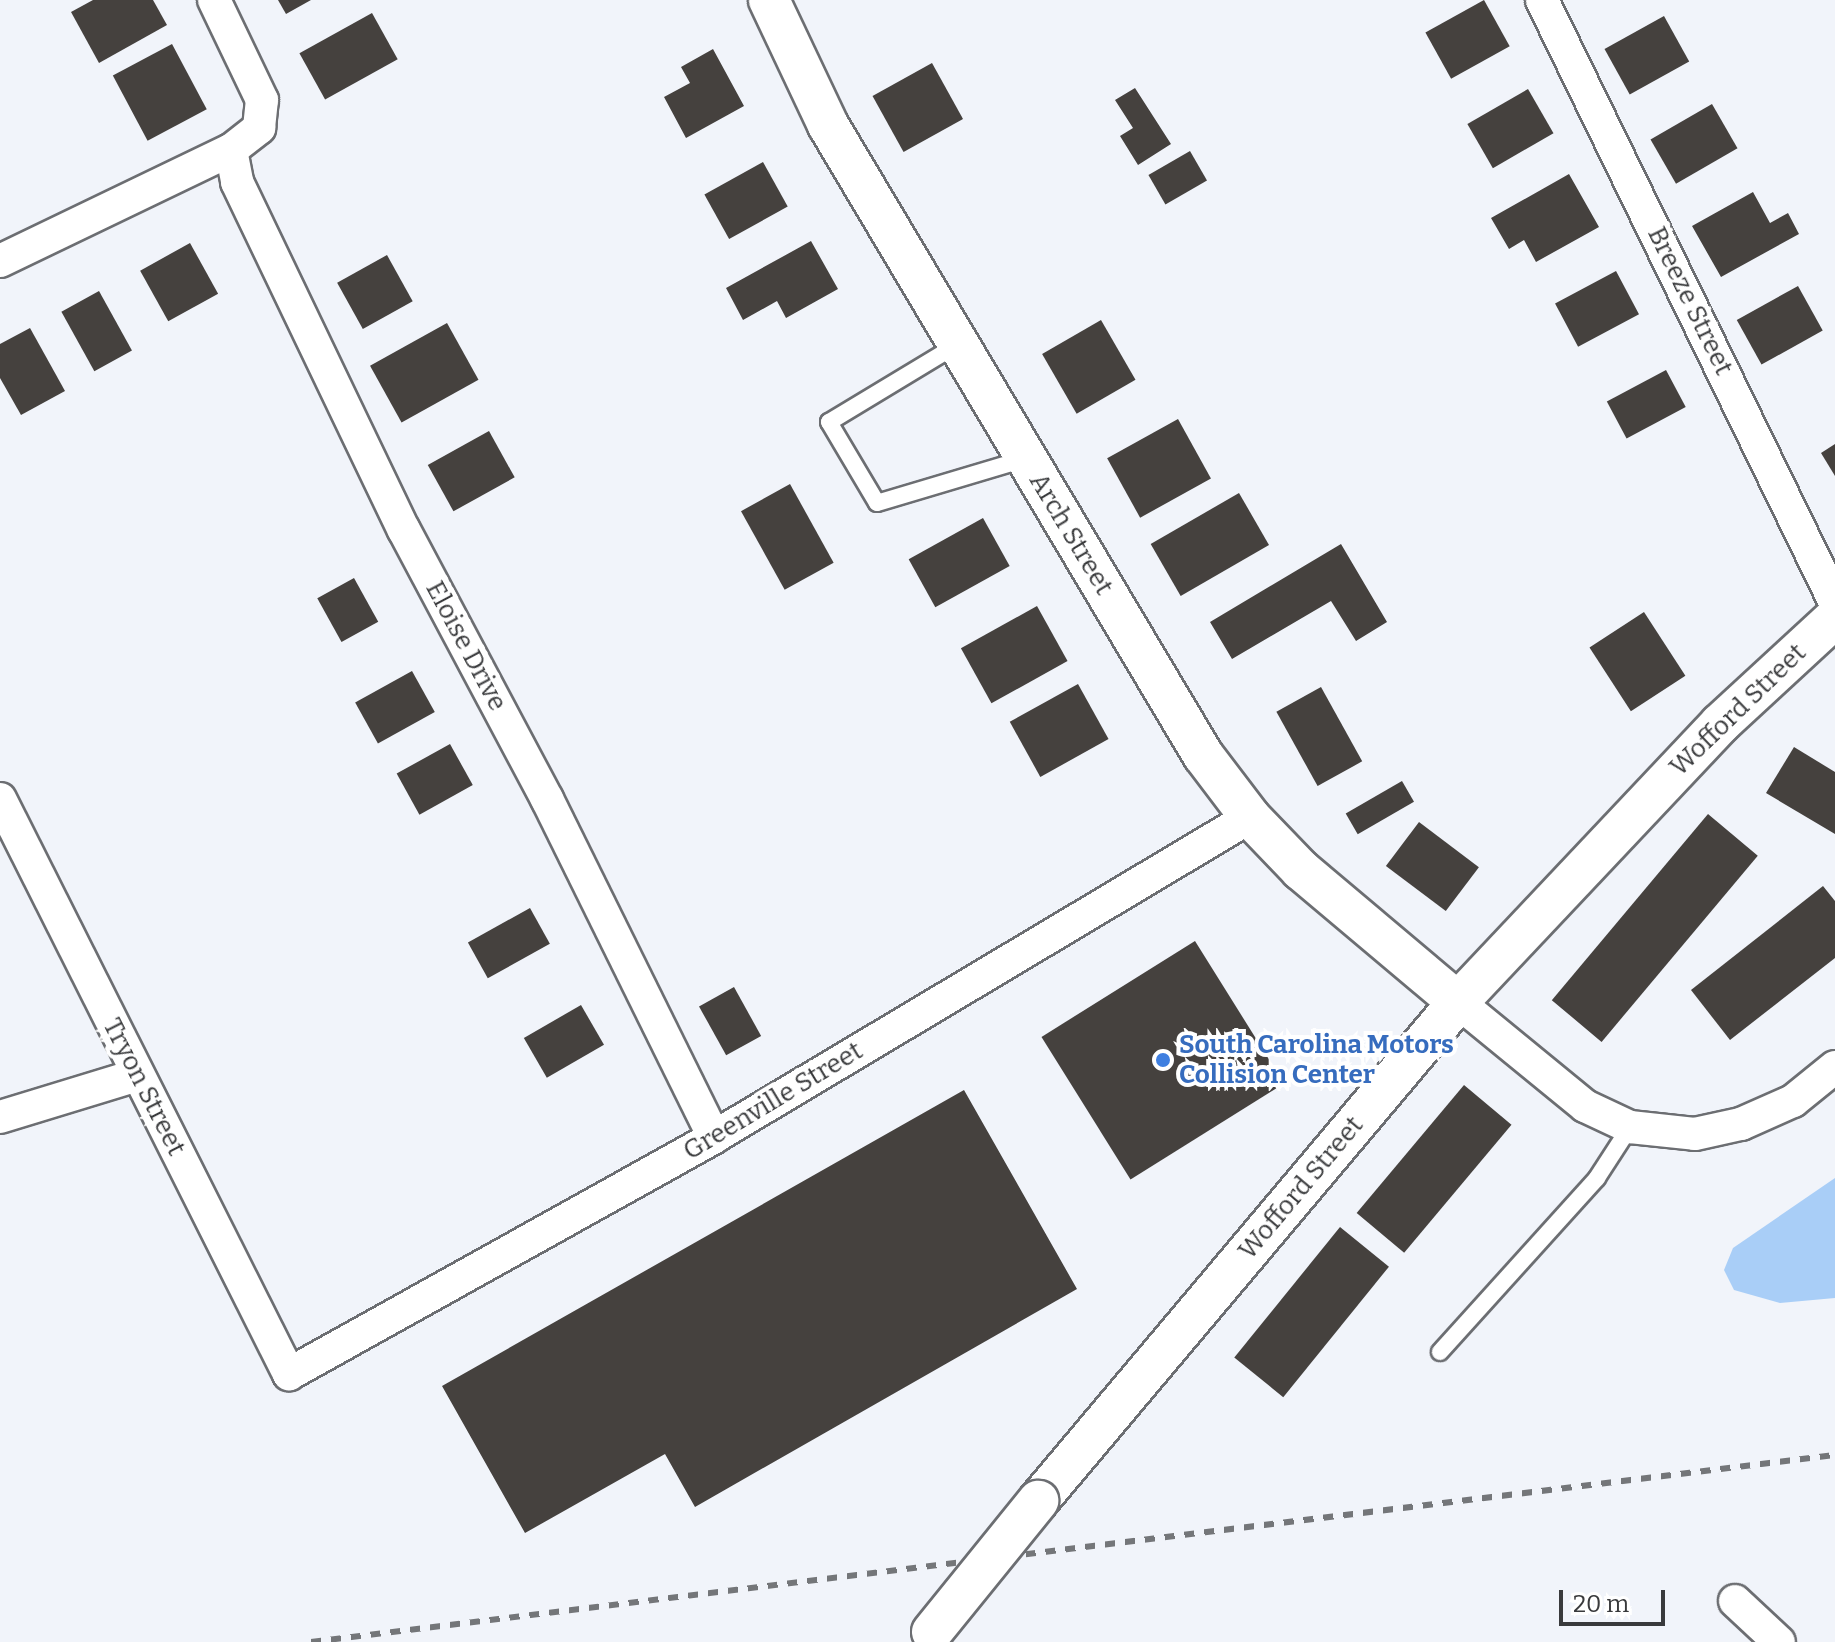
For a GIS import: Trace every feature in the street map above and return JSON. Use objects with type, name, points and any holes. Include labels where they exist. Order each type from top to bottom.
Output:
[{"type":"street","points":[[0,261],[231,150],[259,128],[262,100],[214,0]]},
{"type":"street","name":"Breeze Street","points":[[1542,0],[1835,602]]},
{"type":"street","name":"Arch Street","points":[[774,2],[828,125],[1203,755],[1250,817],[1301,870],[1458,1002]]},
{"type":"street","name":"Eloise Drive","points":[[231,150],[237,182],[404,530],[547,799],[714,1137]]},
{"type":"street","name":"Wofford Street","points":[[928,1637],[1038,1501],[1458,1002],[1720,724],[1835,618]]},
{"type":"street","name":"Tryon Street","points":[[0,799],[289,1374]]},
{"type":"street","name":"Greenville Street","points":[[289,1374],[714,1137],[1250,817]]},
{"type":"street","points":[[1458,1002],[1585,1106],[1630,1127],[1695,1134],[1741,1124],[1793,1101],[1835,1067]]},
{"type":"street","points":[[0,1117],[137,1075]]},
{"type":"street","points":[[1735,1601],[1779,1642]]},
{"type":"lane","points":[[960,343],[829,422],[877,503],[1026,458]]},
{"type":"lane","points":[[1440,1352],[1597,1178],[1630,1127]]},
{"type":"water","points":[[1835,1178],[1835,1298],[1780,1303],[1734,1290],[1724,1270],[1733,1248]]},
{"type":"building","points":[[93,0],[153,0],[167,25],[99,63],[71,12]]},
{"type":"building","points":[[278,0],[311,0],[286,14]]},
{"type":"building","points":[[1484,0],[1510,46],[1451,79],[1425,32]]},
{"type":"building","points":[[372,13],[398,59],[325,100],[299,53]]},
{"type":"building","points":[[1664,16],[1689,61],[1630,94],[1605,49]]},
{"type":"building","points":[[172,44],[207,109],[148,141],[113,75]]},
{"type":"building","points":[[713,49],[744,106],[686,138],[664,97],[690,83],[681,67]]},
{"type":"building","points":[[932,63],[963,119],[904,152],[873,96]]},
{"type":"building","points":[[1135,88],[1171,144],[1138,165],[1120,136],[1133,128],[1115,100]]},
{"type":"building","points":[[1528,89],[1554,133],[1493,168],[1467,124]]},
{"type":"building","points":[[1712,104],[1738,148],[1676,184],[1651,140]]},
{"type":"building","points":[[1190,151],[1207,180],[1165,204],[1148,175]]},
{"type":"building","points":[[763,162],[788,207],[729,239],[704,194]]},
{"type":"building","points":[[1569,174],[1599,227],[1536,262],[1524,240],[1509,249],[1491,218]]},
{"type":"building","points":[[1753,192],[1770,223],[1788,213],[1799,234],[1721,277],[1692,226]]},
{"type":"building","points":[[811,241],[838,289],[786,318],[777,301],[743,320],[726,288]]},
{"type":"building","points":[[190,243],[218,294],[168,321],[140,271]]},
{"type":"building","points":[[387,255],[413,301],[363,329],[337,283]]},
{"type":"building","points":[[1616,271],[1639,314],[1578,347],[1555,303]]},
{"type":"building","points":[[1798,286],[1823,331],[1762,365],[1737,320]]},
{"type":"building","points":[[99,291],[132,350],[94,371],[61,312]]},
{"type":"building","points":[[1101,320],[1136,380],[1077,414],[1042,354]]},
{"type":"building","points":[[447,323],[479,380],[402,423],[370,366]]},
{"type":"building","points":[[30,328],[65,391],[21,415],[0,378],[0,344]]},
{"type":"building","points":[[1666,370],[1686,407],[1627,439],[1607,401]]},
{"type":"building","points":[[1178,419],[1211,478],[1140,518],[1107,458]]},
{"type":"building","points":[[489,431],[515,477],[453,511],[428,465]]},
{"type":"building","points":[[1835,444],[1835,476],[1821,453]]},
{"type":"building","points":[[790,484],[834,563],[785,590],[741,511]]},
{"type":"building","points":[[1239,493],[1269,545],[1181,596],[1151,544]]},
{"type":"building","points":[[983,518],[1010,566],[935,607],[909,559]]},
{"type":"building","points":[[1341,544],[1387,622],[1356,641],[1331,601],[1232,659],[1210,622]]},
{"type":"building","points":[[354,578],[378,622],[342,642],[317,598]]},
{"type":"building","points":[[1037,606],[1068,661],[991,703],[961,648]]},
{"type":"building","points":[[1644,612],[1685,676],[1631,711],[1589,647]]},
{"type":"building","points":[[412,671],[435,712],[378,744],[355,703]]},
{"type":"building","points":[[1078,684],[1109,739],[1040,777],[1010,722]]},
{"type":"building","points":[[1321,687],[1362,761],[1318,786],[1276,712]]},
{"type":"building","points":[[450,744],[473,785],[419,815],[397,774]]},
{"type":"building","points":[[1794,747],[1835,772],[1835,834],[1766,793]]},
{"type":"building","points":[[1402,781],[1414,802],[1358,834],[1346,814]]},
{"type":"building","points":[[1708,814],[1758,856],[1602,1042],[1552,1000]]},
{"type":"building","points":[[1419,822],[1479,867],[1446,911],[1386,866]]},
{"type":"building","points":[[1823,886],[1835,901],[1835,958],[1730,1040],[1691,990]]},
{"type":"building","points":[[530,908],[550,944],[488,978],[468,942]]},
{"type":"building","name":"South Carolina Motors Collision Center","points":[[1195,941],[1284,1083],[1131,1179],[1042,1037]]},
{"type":"building","points":[[734,987],[761,1036],[726,1055],[699,1006]]},
{"type":"building","points":[[581,1005],[604,1045],[547,1078],[524,1038]]},
{"type":"building","points":[[1464,1085],[1511,1125],[1404,1253],[1357,1213]]},
{"type":"building","points":[[964,1090],[1077,1289],[695,1507],[665,1454],[525,1533],[442,1386]]},
{"type":"building","points":[[1340,1227],[1389,1267],[1283,1397],[1234,1358]]},
{"type":"railway","points":[[311,1642],[1835,1455]]},
{"type":"place","name":"South Carolina Motors Collision Center","points":[[1163,1060]]}]
